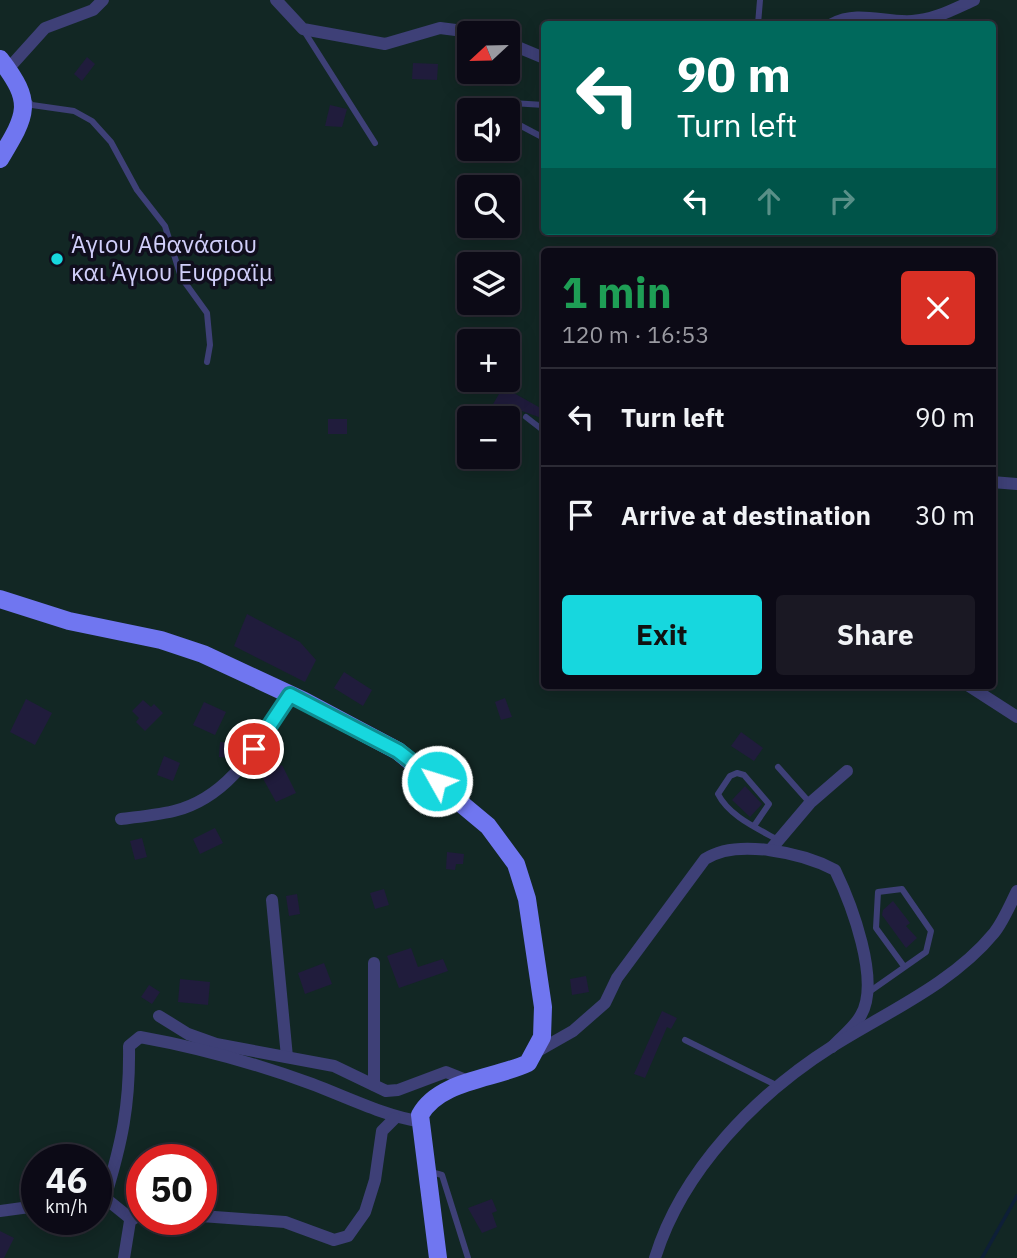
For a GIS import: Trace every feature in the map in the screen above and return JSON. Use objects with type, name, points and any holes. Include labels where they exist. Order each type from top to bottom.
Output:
[{"type":"main road","points":[[0,159],[23,116],[9,76]]},
{"type":"main road","points":[[0,599],[69,621],[183,646],[290,695],[398,751],[488,826],[516,864],[527,899],[543,1007],[542,1037],[528,1063],[441,1094],[428,1103],[419,1121],[438,1258]]},
{"type":"street","points":[[9,76],[45,28],[93,10],[103,0]]},
{"type":"street","points":[[276,0],[303,29],[385,44],[440,28],[457,30]]},
{"type":"street","points":[[841,21],[854,17],[926,20],[974,0]]},
{"type":"street","points":[[520,48],[541,57]]},
{"type":"street","points":[[996,482],[1017,484]]},
{"type":"street","points":[[974,689],[1017,717]]},
{"type":"street","points":[[121,819],[174,811],[215,793],[242,767],[290,695]]},
{"type":"street","points":[[774,844],[810,803],[847,771]]},
{"type":"street","points":[[536,1052],[573,1031],[605,1003],[617,978],[705,859],[716,851],[774,844],[835,870],[858,932],[868,993],[861,1015],[832,1047]]},
{"type":"street","points":[[655,1258],[662,1235],[697,1172],[776,1085],[832,1047],[942,980],[994,933],[1017,891]]},
{"type":"street","points":[[272,900],[287,1057]]},
{"type":"street","points":[[374,963],[374,1085]]},
{"type":"street","points":[[159,1016],[188,1034],[216,1044],[334,1066],[386,1091],[398,1090],[446,1072],[471,1082]]},
{"type":"street","points":[[112,1169],[124,1137],[130,1093],[129,1046],[140,1037],[309,1083],[363,1102],[395,1118],[419,1121]]},
{"type":"street","points":[[217,1217],[285,1222],[334,1240],[348,1236],[365,1212],[375,1181],[382,1131],[395,1118]]},
{"type":"street","points":[[0,1211],[21,1208]]},
{"type":"street","points":[[124,1258],[131,1235]]},
{"type":"lane","points":[[758,21],[760,0]]},
{"type":"lane","points":[[759,9],[766,0]]},
{"type":"lane","points":[[303,29],[375,143]]},
{"type":"lane","points":[[9,76],[32,104],[74,111],[92,121],[111,142],[137,190],[165,226],[181,277],[207,313],[210,345],[207,362]]},
{"type":"lane","points":[[520,104],[541,105]]},
{"type":"lane","points":[[520,125],[541,136]]},
{"type":"lane","points":[[526,417],[541,429]]},
{"type":"lane","points":[[447,762],[456,797]]},
{"type":"lane","points":[[778,767],[810,803]]},
{"type":"lane","points":[[754,826],[769,804],[744,775],[737,773],[730,776],[718,794],[741,818],[774,844]]},
{"type":"lane","points":[[868,993],[903,965],[926,952],[931,931],[902,889],[877,892],[877,928],[903,965]]},
{"type":"lane","points":[[685,1040],[776,1085]]},
{"type":"lane","points":[[426,1172],[442,1175],[468,1258]]},
{"type":"green space","points":[[0,0],[1017,0],[1017,1258],[0,1258]]},
{"type":"building","points":[[87,57],[95,64],[82,81],[74,74]]},
{"type":"building","points":[[413,63],[438,64],[437,80],[412,79]]},
{"type":"building","points":[[330,105],[347,109],[342,127],[325,126]]},
{"type":"building","points":[[500,392],[512,392],[541,408],[541,418],[522,411],[520,415],[520,406],[492,406]]},
{"type":"building","points":[[328,419],[347,419],[347,434],[328,434]]},
{"type":"building","points":[[247,614],[300,642],[316,660],[305,682],[234,646]]},
{"type":"building","points":[[344,672],[372,690],[363,706],[334,688]]},
{"type":"building","points":[[505,698],[512,717],[501,720],[495,702]]},
{"type":"building","points":[[26,699],[52,713],[35,745],[10,732]]},
{"type":"building","points":[[143,700],[151,707],[154,704],[163,713],[145,731],[136,722],[139,718],[132,711]]},
{"type":"building","points":[[204,702],[226,712],[215,735],[193,725]]},
{"type":"building","points":[[741,732],[763,748],[754,761],[731,746]]},
{"type":"building","points":[[220,742],[233,743],[232,758],[219,757]]},
{"type":"building","points":[[164,756],[180,763],[173,781],[157,775]]},
{"type":"building","points":[[282,765],[296,793],[276,802],[261,775]]},
{"type":"building","points":[[745,786],[762,804],[750,817],[732,800]]},
{"type":"building","points":[[215,828],[223,843],[200,854],[193,839]]},
{"type":"building","points":[[142,838],[147,857],[135,860],[130,841]]},
{"type":"building","points":[[447,852],[464,854],[463,864],[456,864],[455,870],[446,869]]},
{"type":"building","points":[[384,889],[389,905],[375,909],[370,893]]},
{"type":"building","points":[[297,894],[300,914],[289,916],[286,896]]},
{"type":"building","points":[[893,901],[910,923],[906,926],[917,938],[906,948],[882,915],[883,910]]},
{"type":"building","points":[[411,948],[418,967],[443,959],[448,971],[399,988],[387,956]]},
{"type":"building","points":[[324,963],[332,984],[305,994],[298,973]]},
{"type":"building","points":[[586,976],[589,992],[572,995],[570,979]]},
{"type":"building","points":[[180,979],[210,982],[208,1005],[178,1002]]},
{"type":"building","points":[[149,985],[160,992],[152,1004],[141,997]]},
{"type":"building","points":[[662,1011],[677,1018],[671,1029],[667,1027],[645,1078],[634,1074]]},
{"type":"building","points":[[492,1199],[497,1211],[492,1213],[497,1227],[482,1233],[468,1208]]},
{"type":"building","points":[[0,1231],[14,1238],[4,1258],[0,1258]]},
{"type":"waterway","points":[[982,1258],[1017,1196]]},
{"type":"place","name":"Άγιου Αθανάσιου και Άγιου Ευφραϊμ","points":[[57,259]]},
{"type":"route","points":[[254,749],[290,695],[398,751],[437,781]]}]
